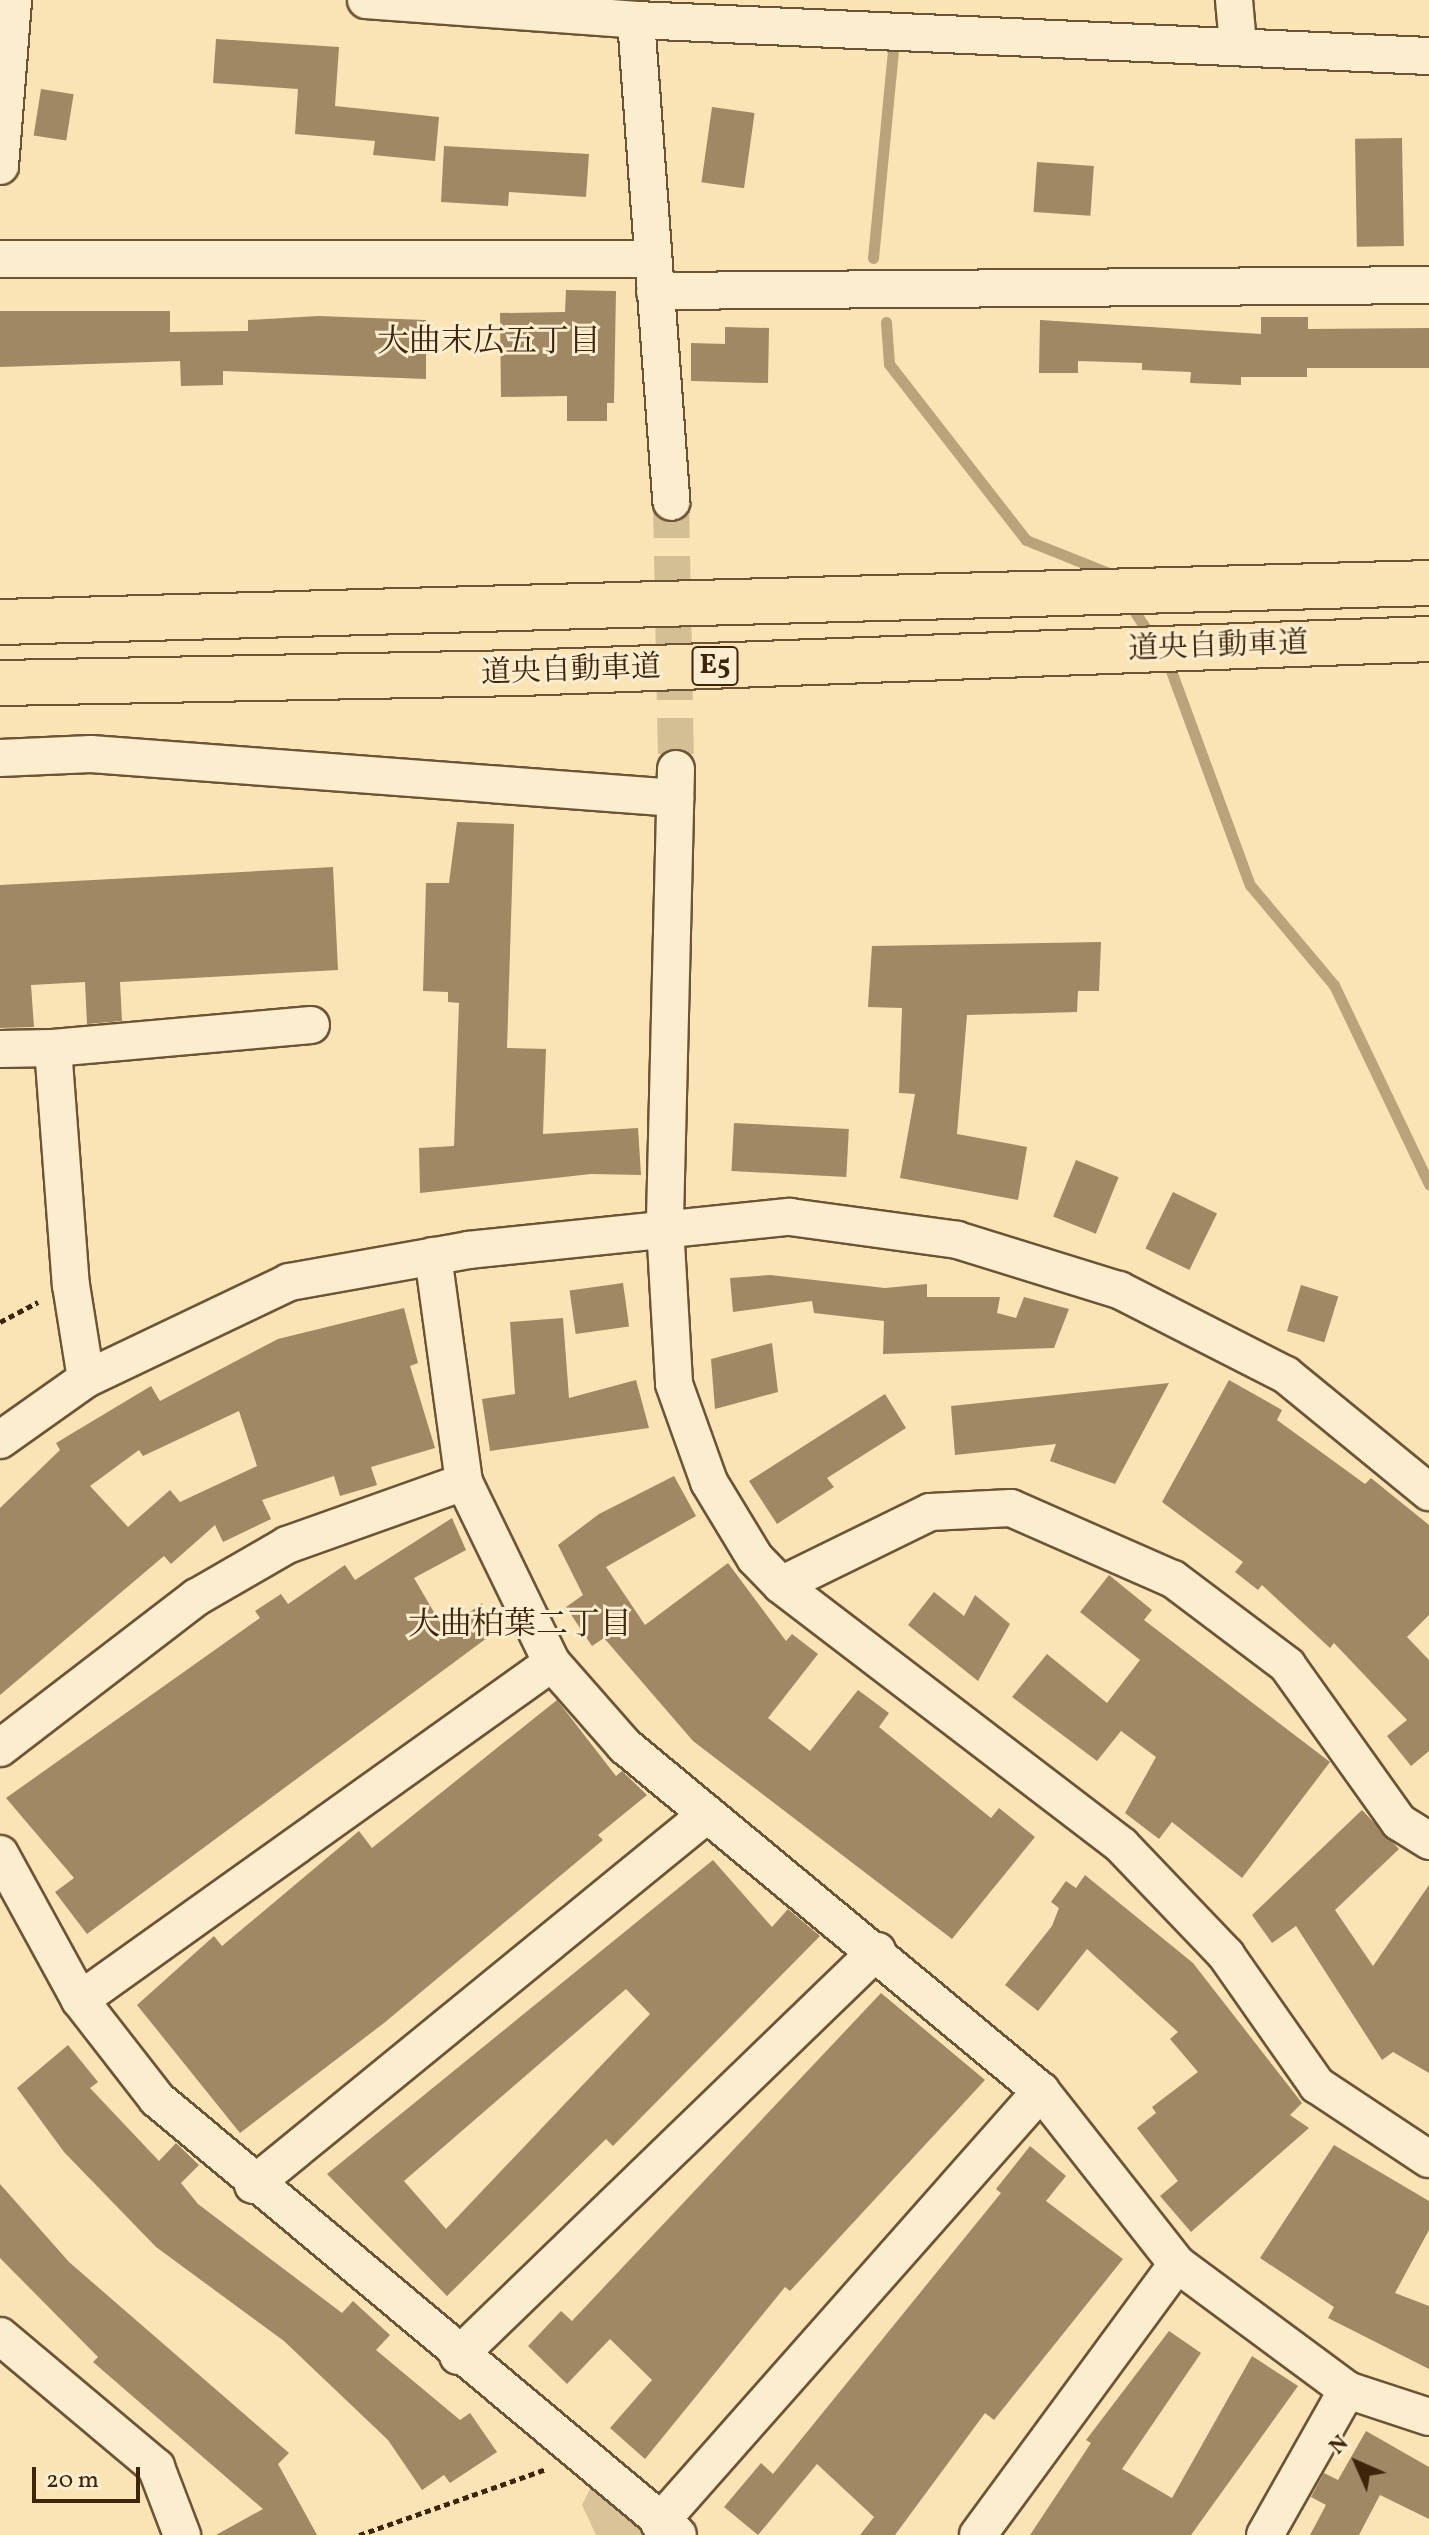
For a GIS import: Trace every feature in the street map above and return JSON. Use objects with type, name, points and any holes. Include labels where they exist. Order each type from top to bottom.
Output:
[{"type":"highway","name":"道央自動車道","points":[[0,622],[1429,583]]},
{"type":"highway","name":"道央自動車道","points":[[0,683],[520,673],[1429,639]]},
{"type":"street","points":[[0,166],[13,0]]},
{"type":"street","points":[[366,0],[636,20],[1238,44],[1429,56]]},
{"type":"street","points":[[1234,0],[1238,44]]},
{"type":"street","points":[[636,20],[671,502]]},
{"type":"street","points":[[0,259],[654,275],[1429,285]]},
{"type":"street","points":[[0,758],[91,754],[676,784],[665,1226],[674,1384],[709,1482],[755,1558],[781,1585],[1122,1846],[1226,1955],[1317,2085],[1429,2159]]},
{"type":"street","points":[[0,1049],[53,1048],[311,1025]]},
{"type":"street","points":[[53,1048],[71,1285],[86,1379]]},
{"type":"street","points":[[0,1440],[86,1379],[289,1282],[433,1256],[665,1226],[790,1217],[942,1238],[1119,1290],[1286,1375],[1429,1492]]},
{"type":"street","points":[[433,1256],[464,1482],[552,1663],[625,1746],[706,1815],[877,1951],[1041,2091],[1177,2264],[1347,2390],[1429,2417]]},
{"type":"street","points":[[0,1748],[197,1597],[274,1552],[464,1482]]},
{"type":"street","points":[[781,1585],[930,1512],[1011,1508],[1173,1579],[1287,1665],[1399,1822],[1429,1841]]},
{"type":"street","points":[[80,2000],[552,1663]]},
{"type":"street","points":[[253,2185],[706,1815]]},
{"type":"street","points":[[0,1854],[80,2000],[157,2099],[253,2185],[668,2529],[1041,2091]]},
{"type":"street","points":[[458,2356],[877,1951]]},
{"type":"street","points":[[978,2535],[1177,2264]]},
{"type":"street","points":[[0,2336],[156,2467],[182,2535]]},
{"type":"street","points":[[1265,2535],[1347,2390]]},
{"type":"path","points":[[359,2535],[579,2457]]},
{"type":"shaded area","points":[[591,2487],[652,2535],[596,2535],[582,2505]]},
{"type":"building","points":[[216,39],[339,47],[335,106],[439,117],[435,161],[373,155],[375,141],[295,134],[298,89],[213,83]]},
{"type":"building","points":[[41,89],[74,94],[66,141],[34,135]]},
{"type":"building","points":[[712,107],[755,113],[744,188],[701,182]]},
{"type":"building","points":[[1402,138],[1404,246],[1357,247],[1355,139]]},
{"type":"building","points":[[444,146],[589,154],[586,197],[509,192],[508,206],[441,202]]},
{"type":"building","points":[[1037,162],[1094,166],[1090,216],[1034,212]]},
{"type":"building","points":[[566,290],[616,291],[614,403],[607,403],[607,421],[567,421],[567,396],[501,397],[500,313],[565,312]]},
{"type":"building","points":[[0,311],[170,311],[170,332],[248,331],[248,320],[318,316],[426,320],[426,379],[223,371],[223,385],[181,386],[180,361],[0,367]]},
{"type":"building","points":[[1261,317],[1308,317],[1308,329],[1429,328],[1429,368],[1307,368],[1307,377],[1241,377],[1241,385],[1190,383],[1191,372],[1142,370],[1142,363],[1078,361],[1078,373],[1039,373],[1040,320],[1261,334]]},
{"type":"building","points":[[725,327],[769,328],[768,383],[691,381],[691,343],[725,344]]},
{"type":"building","points":[[457,822],[514,824],[507,1048],[546,1049],[543,1134],[638,1128],[641,1175],[591,1174],[420,1193],[419,1148],[454,1146],[459,1003],[448,1002],[448,992],[423,991],[426,883],[449,883]]},
{"type":"building","points":[[333,867],[338,970],[120,982],[122,1021],[87,1024],[85,982],[31,985],[34,1027],[0,1028],[0,885]]},
{"type":"building","points":[[1101,942],[1099,991],[1078,991],[1077,1012],[967,1015],[957,1134],[1027,1147],[1018,1200],[900,1178],[915,1094],[899,1093],[902,1008],[868,1007],[872,946]]},
{"type":"building","points":[[734,1123],[849,1129],[846,1177],[731,1171]]},
{"type":"building","points":[[1076,1160],[1119,1177],[1096,1234],[1053,1217]]},
{"type":"building","points":[[1173,1192],[1217,1213],[1189,1270],[1145,1249]]},
{"type":"building","points":[[770,1275],[885,1288],[927,1284],[927,1297],[1000,1297],[997,1313],[1016,1318],[1024,1297],[1069,1309],[1054,1348],[883,1354],[884,1321],[814,1313],[812,1301],[733,1312],[730,1278]]},
{"type":"building","points":[[623,1283],[629,1327],[576,1334],[570,1291]]},
{"type":"building","points":[[1301,1285],[1338,1296],[1324,1342],[1287,1331]]},
{"type":"building","points":[[404,1308],[418,1363],[410,1366],[435,1448],[371,1467],[377,1485],[340,1496],[334,1476],[262,1500],[271,1519],[223,1542],[215,1525],[171,1564],[164,1556],[0,1695],[0,1508],[60,1450],[56,1443],[151,1386],[160,1401],[278,1339]],"holes":[[[239,1411],[257,1466],[180,1502],[170,1490],[128,1527],[90,1486],[139,1450],[143,1456]]]},
{"type":"building","points":[[563,1318],[569,1398],[636,1380],[649,1428],[490,1451],[482,1399],[515,1394],[510,1322]]},
{"type":"building","points":[[772,1343],[778,1392],[715,1409],[711,1359]]},
{"type":"building","points":[[1229,1380],[1282,1410],[1277,1420],[1365,1484],[1371,1478],[1429,1525],[1429,1615],[1407,1637],[1429,1660],[1429,1751],[1411,1766],[1387,1736],[1407,1720],[1334,1643],[1330,1648],[1262,1585],[1258,1590],[1235,1572],[1243,1562],[1162,1502]]},
{"type":"building","points":[[1169,1383],[1115,1484],[1050,1461],[1056,1444],[955,1455],[951,1406]]},
{"type":"building","points":[[885,1394],[906,1428],[827,1478],[834,1487],[777,1524],[749,1481]]},
{"type":"building","points":[[674,1476],[696,1516],[606,1567],[645,1625],[728,1563],[786,1641],[792,1634],[818,1654],[768,1718],[810,1751],[858,1690],[889,1713],[879,1727],[991,1818],[999,1808],[1035,1837],[952,1939],[693,1741],[604,1638],[592,1646],[566,1607],[583,1595],[558,1545],[599,1514]]},
{"type":"building","points":[[452,1518],[466,1550],[414,1578],[445,1631],[482,1603],[491,1635],[87,1934],[55,1892],[74,1878],[6,1798],[260,1618],[255,1611],[281,1594],[288,1604],[345,1565],[355,1580]]},
{"type":"building","points":[[1109,1575],[1152,1610],[1144,1620],[1330,1762],[1242,1878],[1172,1822],[1159,1839],[1125,1813],[1156,1757],[1121,1731],[1097,1761],[1012,1697],[1047,1654],[1107,1703],[1140,1660],[1080,1612]]},
{"type":"building","points":[[934,1592],[964,1616],[975,1595],[1010,1624],[978,1681],[908,1625]]},
{"type":"building","points":[[557,1700],[616,1776],[622,1771],[647,1795],[598,1835],[603,1840],[384,2023],[240,2133],[137,2005],[214,1936],[222,1946],[359,1831],[372,1848]]},
{"type":"building","points":[[1362,1810],[1399,1849],[1335,1910],[1373,1966],[1429,1885],[1429,2073],[1393,2052],[1382,2060],[1296,1926],[1272,1943],[1252,1915]]},
{"type":"building","points":[[713,1860],[772,1927],[788,1909],[820,1936],[613,2146],[606,2139],[447,2296],[327,2174]],"holes":[[[626,1989],[650,2014],[446,2229],[404,2181]]]},
{"type":"building","points":[[1085,1875],[1193,1963],[1302,2103],[1290,2115],[1309,2128],[1191,2232],[1160,2196],[1178,2181],[1137,2128],[1156,2113],[1152,2107],[1198,2072],[1170,2039],[1178,2032],[1087,1949],[1038,2011],[1005,1985],[1052,1926],[1059,1908],[1051,1902],[1066,1881],[1076,1888]]},
{"type":"building","points":[[881,1993],[985,2080],[790,2291],[785,2287],[645,2459],[610,2428],[652,2380],[610,2339],[567,2384],[528,2346],[561,2311],[572,2321]]},
{"type":"building","points":[[68,2045],[98,2082],[90,2088],[159,2161],[176,2143],[199,2165],[181,2183],[198,2204],[342,2313],[353,2301],[390,2335],[376,2350],[460,2420],[470,2413],[497,2452],[450,2483],[444,2475],[422,2490],[388,2440],[284,2341],[156,2247],[64,2152],[17,2088]]},
{"type":"building","points":[[1334,2145],[1429,2201],[1429,2230],[1395,2293],[1429,2306],[1429,2369],[1328,2318],[1334,2307],[1260,2258]]},
{"type":"building","points":[[1030,2146],[1066,2176],[1046,2201],[1123,2259],[994,2420],[985,2413],[895,2535],[860,2535],[874,2517],[817,2464],[758,2535],[724,2507],[761,2463],[773,2474],[1001,2193],[996,2189]]},
{"type":"building","points":[[0,2184],[69,2262],[289,2453],[278,2464],[317,2535],[216,2535],[263,2509],[93,2362],[98,2357],[0,2258]]},
{"type":"building","points":[[1169,2331],[1201,2353],[1122,2469],[1172,2498],[1252,2356],[1298,2386],[1191,2535],[1030,2535],[1091,2443],[1086,2440]]},
{"type":"building","points":[[1366,2431],[1429,2467],[1429,2519],[1380,2495],[1359,2535],[1310,2535],[1326,2505],[1311,2497],[1324,2473],[1338,2480]]},
{"type":"waterway","points":[[873,258],[893,51]]},
{"type":"waterway","points":[[886,322],[889,364],[1026,540],[1111,574]]},
{"type":"waterway","points":[[1136,614],[1146,629]]},
{"type":"waterway","points":[[1170,668],[1250,885],[1334,985],[1429,1184]]},
{"type":"tunnel","points":[[671,502],[676,769]]},
{"type":"district","name":"大曲末広五丁目","points":[[489,343]]},
{"type":"district","name":"大曲柏葉二丁目","points":[[520,1626]]}]
